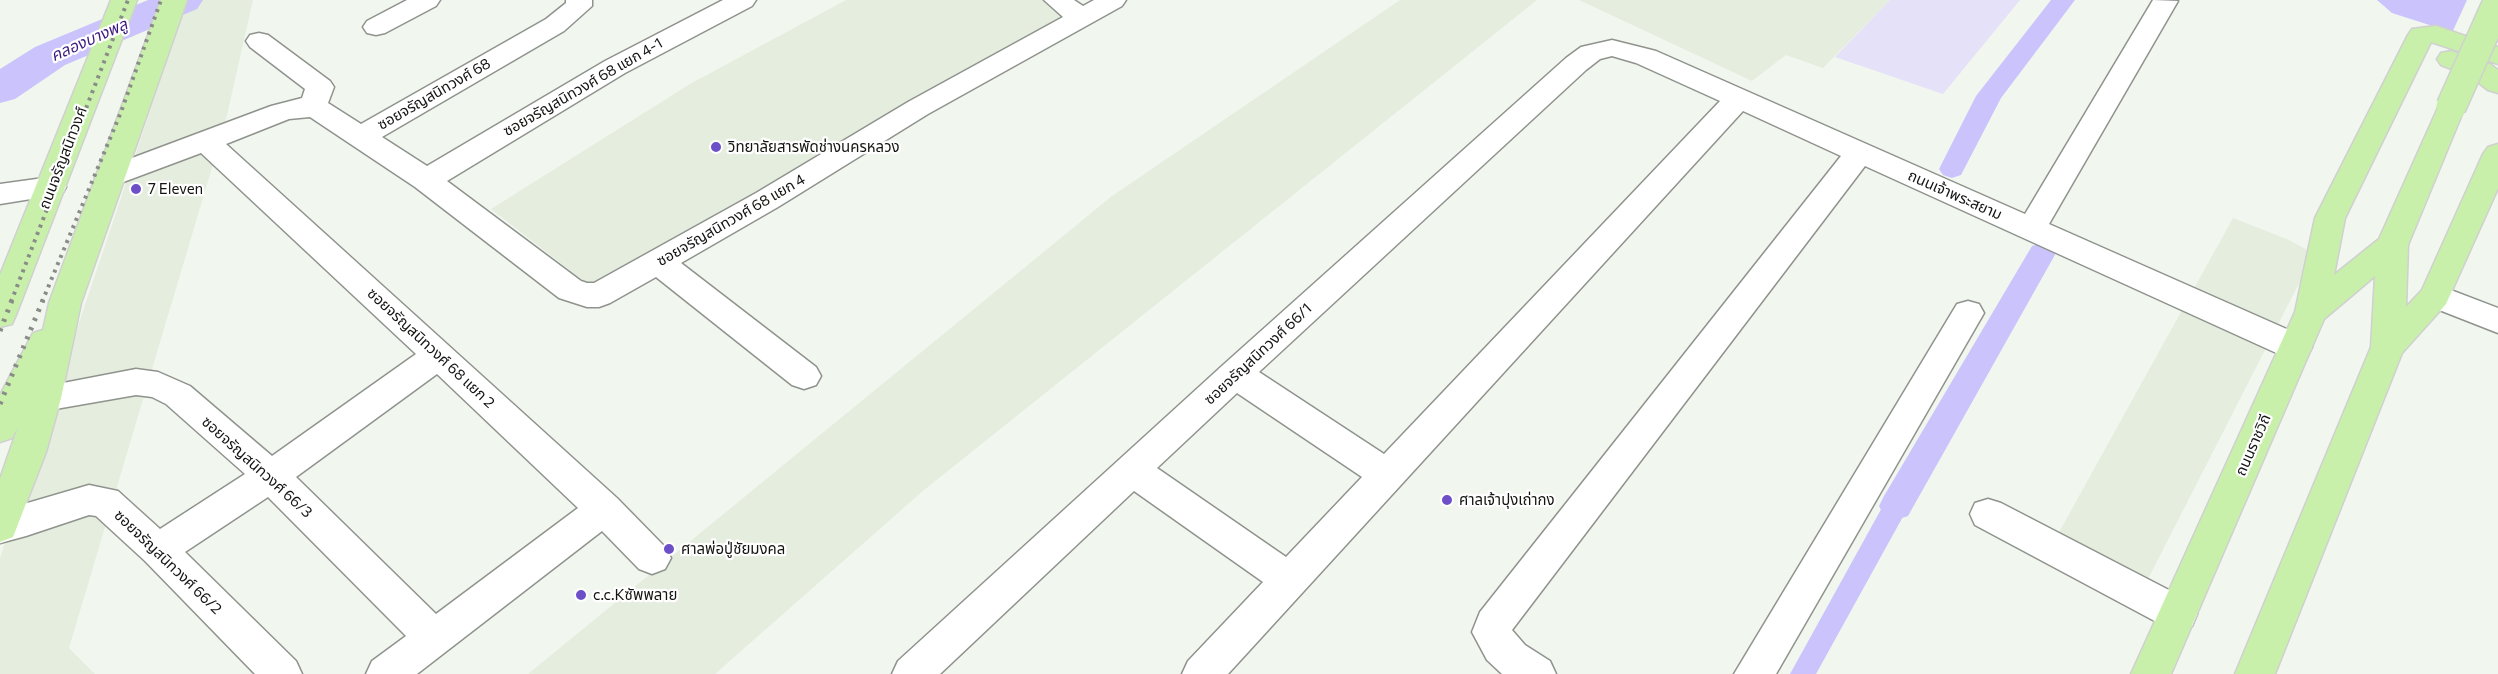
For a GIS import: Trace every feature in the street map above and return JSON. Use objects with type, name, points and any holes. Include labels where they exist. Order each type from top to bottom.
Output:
[{"type":"main road","name":"ถนนราชวิถี","points":[[2255,674],[2388,347],[2392,245],[2498,2]]},
{"type":"main road","points":[[0,526],[28,452],[44,398],[65,303],[171,8]]},
{"type":"main road","name":"ถนนจรัญสนิทวงศ์","points":[[0,315],[117,19]]},
{"type":"main road","points":[[2311,312],[2330,218],[2421,35],[2428,33],[2443,36],[2498,56]]},
{"type":"main road","points":[[2406,69],[2422,57],[2449,58],[2480,70],[2498,84]]},
{"type":"main road","points":[[2388,347],[2435,296],[2498,154]]},
{"type":"main road","name":"ถนนราชวิถี","points":[[2151,674],[2311,312],[2392,245]]},
{"type":"main road","points":[[0,428],[65,303]]},
{"type":"street","points":[[376,27],[427,0]]},
{"type":"street","name":"ซอยจรัญสนิทวงศ์ 68","points":[[309,108],[317,109],[361,137],[555,25],[579,6],[579,0]]},
{"type":"street","name":"ซอยจรัญสนิทวงศ์ 68 แยก 4-1","points":[[426,180],[615,67],[742,0]]},
{"type":"street","points":[[1057,0],[1082,18]]},
{"type":"street","name":"ซอยจรัญสนิทวงศ์ 68 แยก 4","points":[[361,137],[426,180],[570,290],[600,295],[767,200],[918,108],[1113,0]]},
{"type":"street","points":[[2031,229],[2165,1]]},
{"type":"street","points":[[110,177],[281,112],[309,108],[316,99],[320,87],[259,41]]},
{"type":"street","name":"ถนนเจ้าพระสยาม","points":[[1612,48],[1646,57],[2295,347]]},
{"type":"street","name":"ซอยจรัญสนิทวงศ์ 66/1","points":[[912,674],[1235,374],[1576,64],[1591,53],[1612,48]]},
{"type":"street","points":[[1202,674],[1739,98]]},
{"type":"street","name":"ซอยจรัญสนิทวงศ์ 68 แยก 2","points":[[206,141],[604,509],[652,558]]},
{"type":"street","points":[[1536,674],[1511,658],[1501,647],[1492,632],[1494,624],[1860,152]]},
{"type":"street","points":[[0,194],[51,187]]},
{"type":"street","points":[[659,262],[804,376]]},
{"type":"street","points":[[2435,296],[2498,321]]},
{"type":"street","points":[[1754,674],[1968,313]]},
{"type":"street","points":[[158,550],[271,476],[439,355]]},
{"type":"street","points":[[1235,374],[1387,475]]},
{"type":"street","name":"ซอยจรัญสนิทวงศ์ 66/3","points":[[44,398],[136,382],[158,385],[178,395],[271,476],[434,637]]},
{"type":"street","points":[[1132,470],[1289,580]]},
{"type":"street","name":"ซอยจรัญสนิทวงศ์ 66/2","points":[[0,526],[26,521],[89,500],[105,502],[158,550],[282,674]]},
{"type":"street","points":[[386,674],[604,509]]},
{"type":"street","points":[[1988,514],[2178,614]]},
{"type":"shaded area","points":[[197,0],[253,0],[225,124],[69,648],[95,674],[0,674],[0,558],[185,7]]},
{"type":"shaded area","name":"วิทยาลัยสารพัดช่างนครหลวง","points":[[846,0],[1048,0],[1070,16],[600,285],[585,282],[491,209],[690,84]]},
{"type":"shaded area","points":[[1400,0],[1537,0],[924,490],[715,674],[528,674],[1112,196]]},
{"type":"shaded area","points":[[1579,0],[1890,0],[1823,68],[1786,55],[1752,81]]},
{"type":"shaded area","points":[[1890,0],[2020,0],[1943,94],[1835,57]]},
{"type":"shaded area","points":[[2377,0],[2498,0],[2498,47],[2392,13]]},
{"type":"shaded area","points":[[2233,218],[2289,240],[2314,254],[2147,581],[2058,534]]},
{"type":"shaded area","points":[[1905,466],[1926,475],[1816,674],[1790,674]]},
{"type":"pier","points":[[2467,0],[2498,0],[2498,50],[2451,35]]},
{"type":"waterway","name":"คลองบางพลู","points":[[0,89],[50,56],[183,0]]},
{"type":"waterway","points":[[1952,169],[1989,96],[2063,0]]},
{"type":"waterway","points":[[1896,506],[2042,253]]},
{"type":"railway","points":[[11,302],[128,0]]},
{"type":"railway","points":[[42,302],[121,112],[161,0]]},
{"type":"railway","points":[[0,331],[12,300]]},
{"type":"railway","points":[[0,404],[43,300]]},
{"type":"place","name":"วิทยาลัยสารพัดช่างนครหลวง","points":[[716,147]]},
{"type":"place","name":"7 Eleven","points":[[136,189]]},
{"type":"place","name":"ศาลเจ้าปุงเถ่ากง","points":[[1447,500]]},
{"type":"place","name":"ศาลพ่อปู่ชัยมงคล","points":[[669,549]]},
{"type":"place","name":"c.c.Kซัพพลาย","points":[[581,595]]}]
